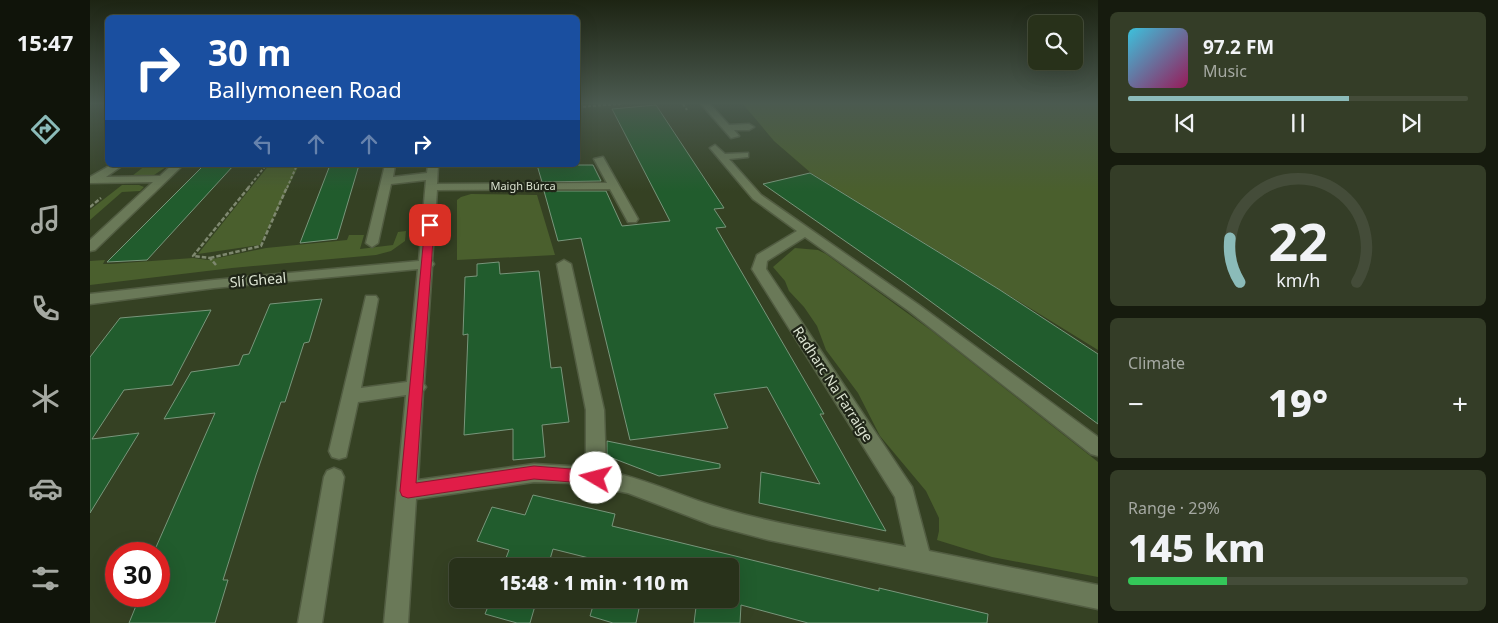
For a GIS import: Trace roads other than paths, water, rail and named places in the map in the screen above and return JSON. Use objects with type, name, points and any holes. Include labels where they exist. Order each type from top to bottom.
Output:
[{"type":"street","points":[[744,155],[718,152],[751,191],[805,232],[914,308],[1098,448]]},
{"type":"street","points":[[600,159],[632,219]]},
{"type":"street","points":[[92,181],[115,167]]},
{"type":"street","points":[[90,247],[176,167]]},
{"type":"street","points":[[372,242],[390,167]]},
{"type":"street","points":[[387,180],[433,176],[396,623]]},
{"type":"street","name":"Maigh Búrca","points":[[433,176],[614,186]]},
{"type":"street","points":[[92,181],[163,179]]},
{"type":"street","name":"Radharc Na Farraige","points":[[805,232],[762,258],[759,270],[904,494],[920,560]]},
{"type":"street","name":"Slí Gheal","points":[[90,299],[214,284],[427,264]]},
{"type":"street","points":[[564,264],[596,410],[596,478]]},
{"type":"street","points":[[339,451],[370,299]]},
{"type":"street","points":[[350,396],[417,387]]},
{"type":"street","points":[[408,491],[534,473],[596,478],[646,490],[734,521],[1098,597]]},
{"type":"street","points":[[310,623],[334,477]]}]
